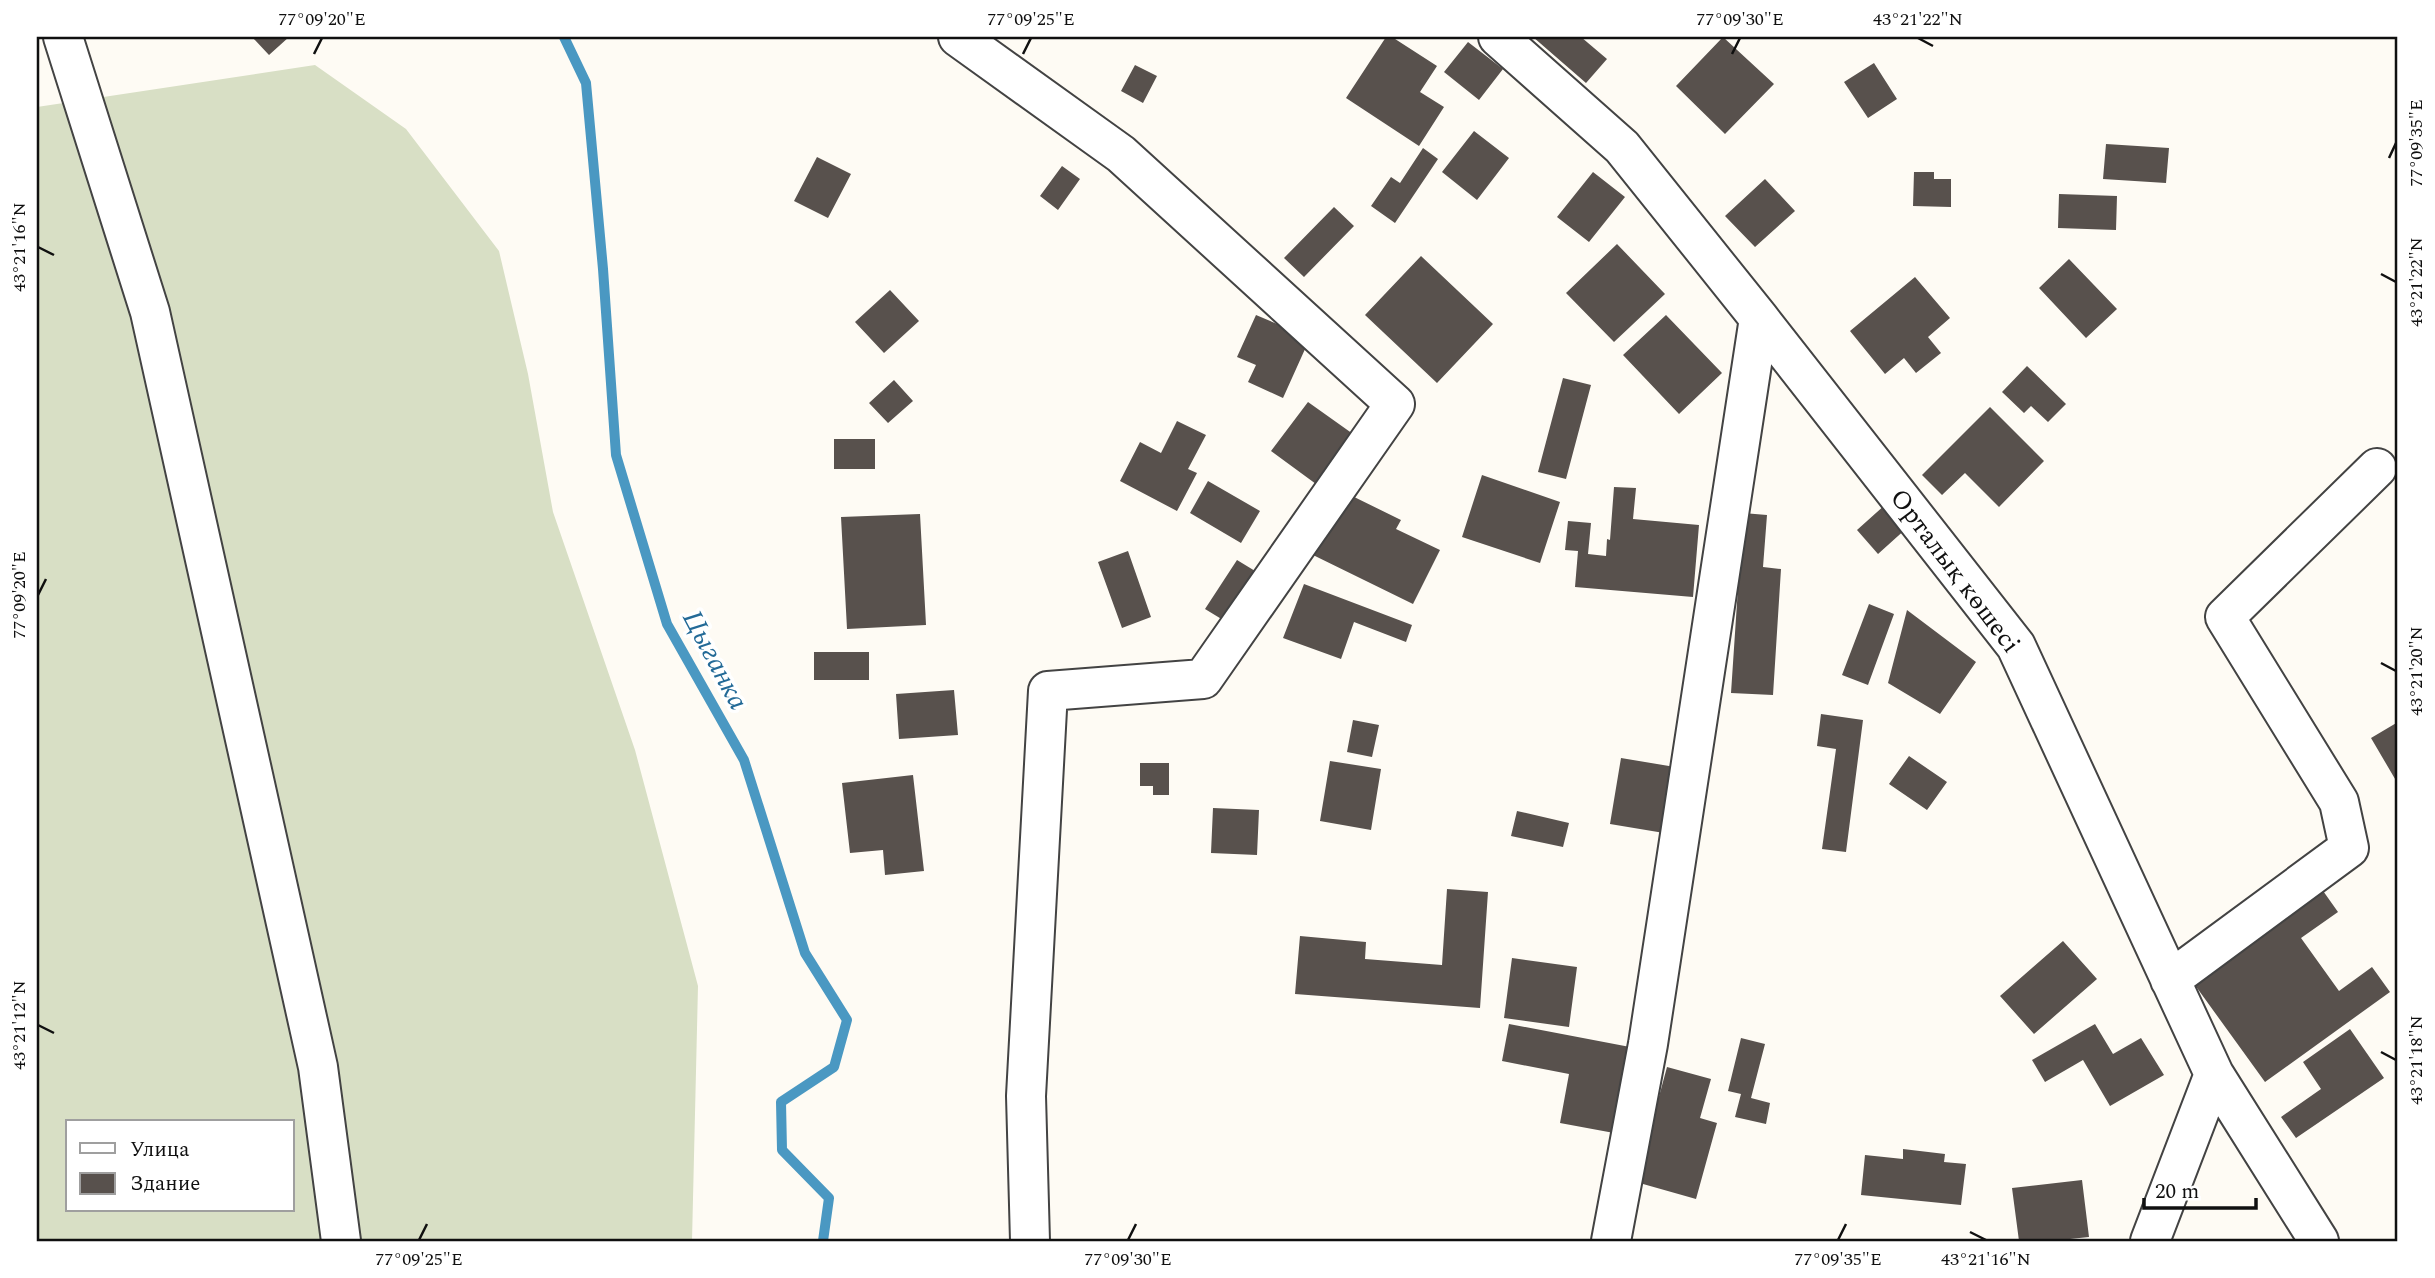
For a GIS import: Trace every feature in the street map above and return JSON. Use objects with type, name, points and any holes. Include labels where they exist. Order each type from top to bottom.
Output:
[{"type":"street","points":[[63,37],[150,312],[318,1067],[341,1241]]},
{"type":"street","points":[[958,37],[1121,154],[1395,404],[1203,679],[1048,691],[1026,1096],[1030,1241]]},
{"type":"street","name":"Орталық көшесі","points":[[1497,37],[1622,147],[2016,646],[2214,1074],[2319,1241]]},
{"type":"street","points":[[1611,1241],[1648,1044],[1759,318]]},
{"type":"street","points":[[2171,980],[2349,848],[2339,802],[2225,617],[2377,468]]},
{"type":"street","points":[[2150,1241],[2214,1074]]},
{"type":"green space","points":[[315,65],[406,129],[499,251],[528,374],[553,512],[635,750],[698,986],[692,1241],[37,1241],[37,107]]},
{"type":"building","points":[[252,37],[289,37],[269,55]]},
{"type":"building","points":[[1386,37],[1392,37],[1437,66],[1420,92],[1444,107],[1419,146],[1346,98]]},
{"type":"building","points":[[1533,37],[1581,37],[1607,59],[1586,83]]},
{"type":"building","points":[[1723,37],[1774,84],[1725,134],[1676,86]]},
{"type":"building","points":[[1468,42],[1503,69],[1479,100],[1444,72]]},
{"type":"building","points":[[1874,63],[1897,99],[1868,118],[1844,82]]},
{"type":"building","points":[[1135,65],[1157,76],[1143,103],[1121,91]]},
{"type":"building","points":[[1474,131],[1509,158],[1477,200],[1442,172]]},
{"type":"building","points":[[2106,144],[2169,148],[2166,183],[2103,179]]},
{"type":"building","points":[[1423,148],[1438,159],[1395,223],[1371,206],[1391,177],[1400,183]]},
{"type":"building","points":[[817,157],[851,174],[828,218],[794,201]]},
{"type":"building","points":[[1062,166],[1080,179],[1058,210],[1040,196]]},
{"type":"building","points":[[1593,172],[1625,197],[1589,242],[1557,217]]},
{"type":"building","points":[[1914,172],[1934,172],[1934,179],[1951,179],[1951,207],[1913,206]]},
{"type":"building","points":[[1765,179],[1795,211],[1755,247],[1725,216]]},
{"type":"building","points":[[2059,194],[2117,196],[2116,230],[2058,228]]},
{"type":"building","points":[[1334,207],[1354,226],[1304,277],[1284,258]]},
{"type":"building","points":[[1617,244],[1665,294],[1614,342],[1566,293]]},
{"type":"building","points":[[1421,256],[1493,324],[1437,383],[1365,315]]},
{"type":"building","points":[[2069,259],[2117,309],[2086,338],[2039,288]]},
{"type":"building","points":[[1915,277],[1950,318],[1928,337],[1941,353],[1916,373],[1904,358],[1885,374],[1850,331]]},
{"type":"building","points":[[890,290],[919,321],[884,353],[855,322]]},
{"type":"building","points":[[1256,315],[1310,338],[1283,398],[1248,382],[1256,365],[1237,357]]},
{"type":"building","points":[[1666,315],[1722,373],[1679,414],[1623,355]]},
{"type":"building","points":[[2027,366],[2066,404],[2048,422],[2031,406],[2024,413],[2002,392]]},
{"type":"building","points":[[1563,378],[1591,385],[1566,479],[1538,472]]},
{"type":"building","points":[[894,380],[913,401],[888,423],[869,403]]},
{"type":"building","points":[[1308,402],[1353,434],[1316,484],[1271,451]]},
{"type":"building","points":[[1990,407],[2044,461],[1999,507],[1965,473],[1942,495],[1922,475]]},
{"type":"building","points":[[1177,421],[1206,435],[1188,469],[1197,473],[1177,511],[1120,481],[1140,442],[1161,453]]},
{"type":"building","points":[[834,439],[875,439],[875,469],[834,469]]},
{"type":"building","points":[[1482,475],[1560,502],[1540,563],[1462,537]]},
{"type":"building","points":[[1208,481],[1260,511],[1241,543],[1190,513]]},
{"type":"building","points":[[1614,487],[1636,488],[1633,519],[1699,525],[1693,597],[1575,587],[1578,551],[1565,550],[1568,521],[1591,523],[1588,554],[1606,556],[1607,539],[1610,540]]},
{"type":"building","points":[[1344,492],[1401,520],[1396,529],[1440,550],[1413,604],[1313,555]]},
{"type":"building","points":[[1886,504],[1908,527],[1878,554],[1857,530]]},
{"type":"building","points":[[1743,513],[1767,515],[1763,567],[1781,569],[1773,695],[1731,693]]},
{"type":"building","points":[[920,514],[926,625],[847,629],[841,517]]},
{"type":"building","points":[[1128,551],[1151,617],[1122,628],[1098,562]]},
{"type":"building","points":[[1237,560],[1260,574],[1228,623],[1205,609]]},
{"type":"building","points":[[1304,584],[1412,625],[1406,642],[1354,622],[1341,659],[1283,638]]},
{"type":"building","points":[[1869,604],[1894,614],[1868,685],[1842,675]]},
{"type":"building","points":[[1907,610],[1976,662],[1940,714],[1888,683]]},
{"type":"building","points":[[814,652],[869,652],[869,680],[814,680]]},
{"type":"building","points":[[954,690],[958,735],[899,739],[896,694]]},
{"type":"building","points":[[1821,714],[1863,720],[1846,852],[1822,849],[1836,749],[1817,746]]},
{"type":"building","points":[[1353,720],[1379,725],[1372,757],[1347,752]]},
{"type":"building","points":[[2398,722],[2398,784],[2371,738]]},
{"type":"building","points":[[1909,756],[1947,782],[1927,810],[1889,784]]},
{"type":"building","points":[[1621,758],[1675,767],[1664,833],[1610,824]]},
{"type":"building","points":[[1330,761],[1381,769],[1371,830],[1320,821]]},
{"type":"building","points":[[1140,763],[1169,763],[1169,795],[1153,795],[1153,786],[1140,786]]},
{"type":"building","points":[[913,775],[924,871],[885,875],[883,850],[850,853],[842,783]]},
{"type":"building","points":[[1213,808],[1259,810],[1257,855],[1211,853]]},
{"type":"building","points":[[1517,811],[1569,823],[1563,847],[1511,836]]},
{"type":"building","points":[[2321,888],[2338,912],[2301,938],[2339,991],[2372,967],[2390,992],[2265,1082],[2192,981]]},
{"type":"building","points":[[1447,889],[1488,892],[1480,1008],[1295,994],[1300,936],[1366,942],[1365,959],[1442,965]]},
{"type":"building","points":[[2063,941],[2097,979],[2034,1034],[2000,996]]},
{"type":"building","points":[[1512,958],[1577,967],[1569,1027],[1504,1018]]},
{"type":"building","points":[[1509,1024],[1630,1047],[1614,1133],[1560,1123],[1569,1074],[1502,1061]]},
{"type":"building","points":[[2095,1024],[2113,1054],[2141,1038],[2164,1075],[2110,1106],[2083,1060],[2045,1082],[2032,1060]]},
{"type":"building","points":[[2350,1029],[2384,1078],[2296,1138],[2281,1117],[2321,1089],[2303,1062]]},
{"type":"building","points":[[1741,1038],[1765,1044],[1751,1098],[1770,1103],[1766,1124],[1735,1117],[1741,1094],[1728,1091]]},
{"type":"building","points":[[1667,1067],[1711,1079],[1700,1118],[1717,1123],[1696,1199],[1636,1182]]},
{"type":"building","points":[[1903,1149],[1945,1154],[1944,1162],[1966,1164],[1961,1205],[1861,1195],[1865,1155],[1903,1159]]},
{"type":"building","points":[[2082,1180],[2089,1237],[2019,1241],[2012,1188]]},
{"type":"waterway","name":"Цыганка","points":[[564,37],[586,83],[616,455],[667,624],[744,760],[805,953],[847,1020],[834,1067],[781,1102],[782,1150],[829,1198],[823,1241]]}]
